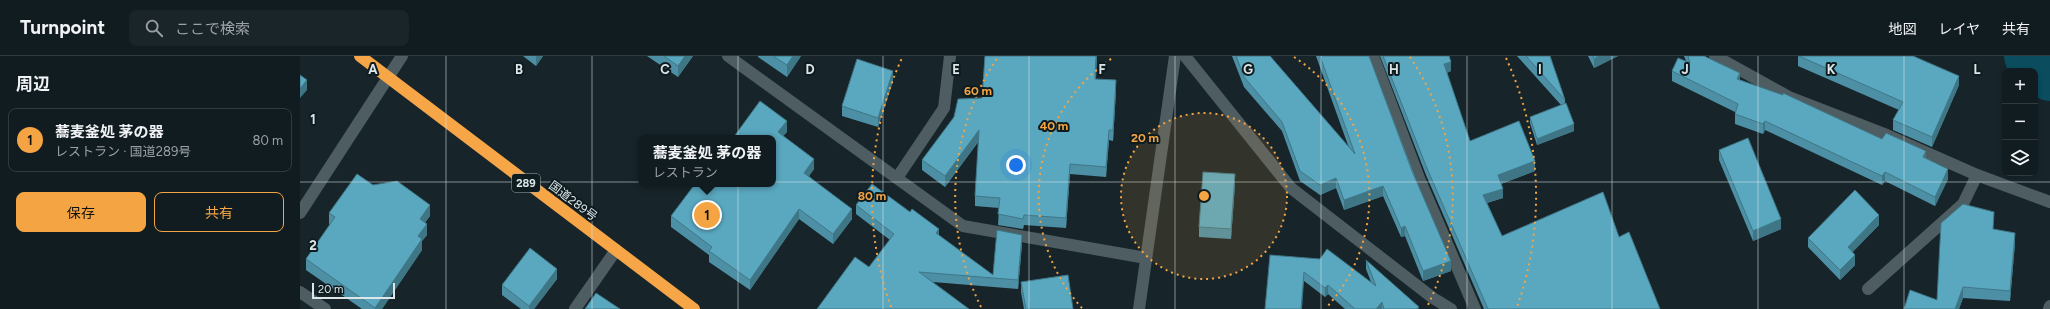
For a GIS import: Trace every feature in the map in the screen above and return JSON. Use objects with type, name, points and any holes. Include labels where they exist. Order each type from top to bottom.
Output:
[{"type":"highway","name":"国道289号","points":[[360,56],[694,309]]},
{"type":"street","points":[[300,213],[402,56]]},
{"type":"street","points":[[728,56],[963,226],[1146,258]]},
{"type":"street","points":[[897,178],[944,108],[950,56]]},
{"type":"street","points":[[1139,309],[1175,56]]},
{"type":"street","points":[[1185,56],[1291,188],[1433,298],[1451,309]]},
{"type":"street","points":[[1373,56],[1419,178],[1475,309]]},
{"type":"street","points":[[1715,56],[1790,97],[1882,133],[1977,175],[2050,202]]},
{"type":"street","points":[[1868,289],[1963,204],[1977,175]]},
{"type":"street","points":[[575,309],[616,250]]},
{"type":"street","points":[[300,292],[325,309]]},
{"type":"building","points":[[664,56],[685,56],[678,66]]},
{"type":"building","points":[[773,56],[793,56],[787,65]]},
{"type":"building","points":[[985,56],[1096,56],[1095,79],[1116,80],[1113,130],[1109,130],[1106,167],[1070,164],[1066,218],[1024,215],[1023,219],[998,214],[1000,198],[975,196],[979,130],[945,176],[922,160],[954,117],[958,99],[982,98]]},
{"type":"building","points":[[1236,56],[1270,56],[1355,154],[1320,56],[1369,56],[1412,171],[1451,261],[1423,271],[1405,226],[1401,228],[1383,186],[1344,200],[1336,178],[1320,185],[1300,171],[1282,122],[1244,77]]},
{"type":"building","points":[[1383,56],[1449,56],[1451,62],[1444,64],[1470,141],[1519,121],[1535,161],[1498,175],[1503,189],[1483,195],[1502,236],[1603,192],[1619,237],[1629,232],[1660,309],[1488,309],[1426,166]]},
{"type":"building","points":[[1526,56],[1550,56],[1565,100]]},
{"type":"building","points":[[1688,56],[1704,56],[1740,73],[1737,79],[1783,95],[1783,93],[1882,139],[1886,133],[1926,151],[1923,157],[1948,169],[1935,197],[1885,172],[1882,176],[1765,121],[1763,124],[1735,114],[1738,104],[1672,71],[1678,58],[1690,63]]},
{"type":"building","points":[[1799,56],[1913,56],[1959,76],[1932,137],[1893,120],[1903,102]]},
{"type":"building","points":[[857,59],[893,71],[878,118],[842,106]]},
{"type":"building","points":[[300,75],[307,80],[300,89]]},
{"type":"building","points":[[760,101],[787,121],[778,132],[814,159],[804,173],[852,209],[833,234],[799,209],[750,280],[709,251],[712,247],[671,216],[693,187],[776,187],[776,135],[735,135]]},
{"type":"building","points":[[1566,103],[1574,124],[1537,139],[1530,117]]},
{"type":"building","points":[[1748,138],[1781,219],[1753,231],[1719,150]]},
{"type":"building","points":[[1203,172],[1235,174],[1231,229],[1199,227]]},
{"type":"building","points":[[357,174],[373,185],[397,181],[430,205],[420,219],[427,224],[418,236],[422,239],[375,308],[306,259],[335,217],[329,213]]},
{"type":"building","points":[[872,184],[910,212],[912,209],[939,229],[936,233],[993,275],[997,230],[1022,235],[1018,280],[919,272],[969,309],[817,309],[855,257],[869,267],[894,234],[856,205]]},
{"type":"building","points":[[1855,190],[1879,215],[1848,247],[1855,255],[1840,270],[1808,238]]},
{"type":"building","points":[[1963,204],[1994,212],[1993,229],[2015,233],[2010,291],[1963,287],[1955,309],[1904,309],[1910,290],[1937,300],[1941,223]]},
{"type":"building","points":[[530,248],[557,269],[529,306],[502,285]]},
{"type":"building","points":[[1327,249],[1376,286],[1366,260],[1419,307],[1416,309],[1384,309],[1382,302],[1376,309],[1355,309],[1328,285],[1325,288],[1304,272],[1301,309],[1265,309],[1270,255],[1320,259]]},
{"type":"building","points":[[1068,275],[1073,309],[1026,309],[1021,282]]},
{"type":"building","points":[[596,293],[620,309],[585,309]]},
{"type":"waterway","points":[[2029,56],[2050,76]]},
{"type":"place","name":"蕎麦釜処 茅の器","points":[[707,215]]}]
